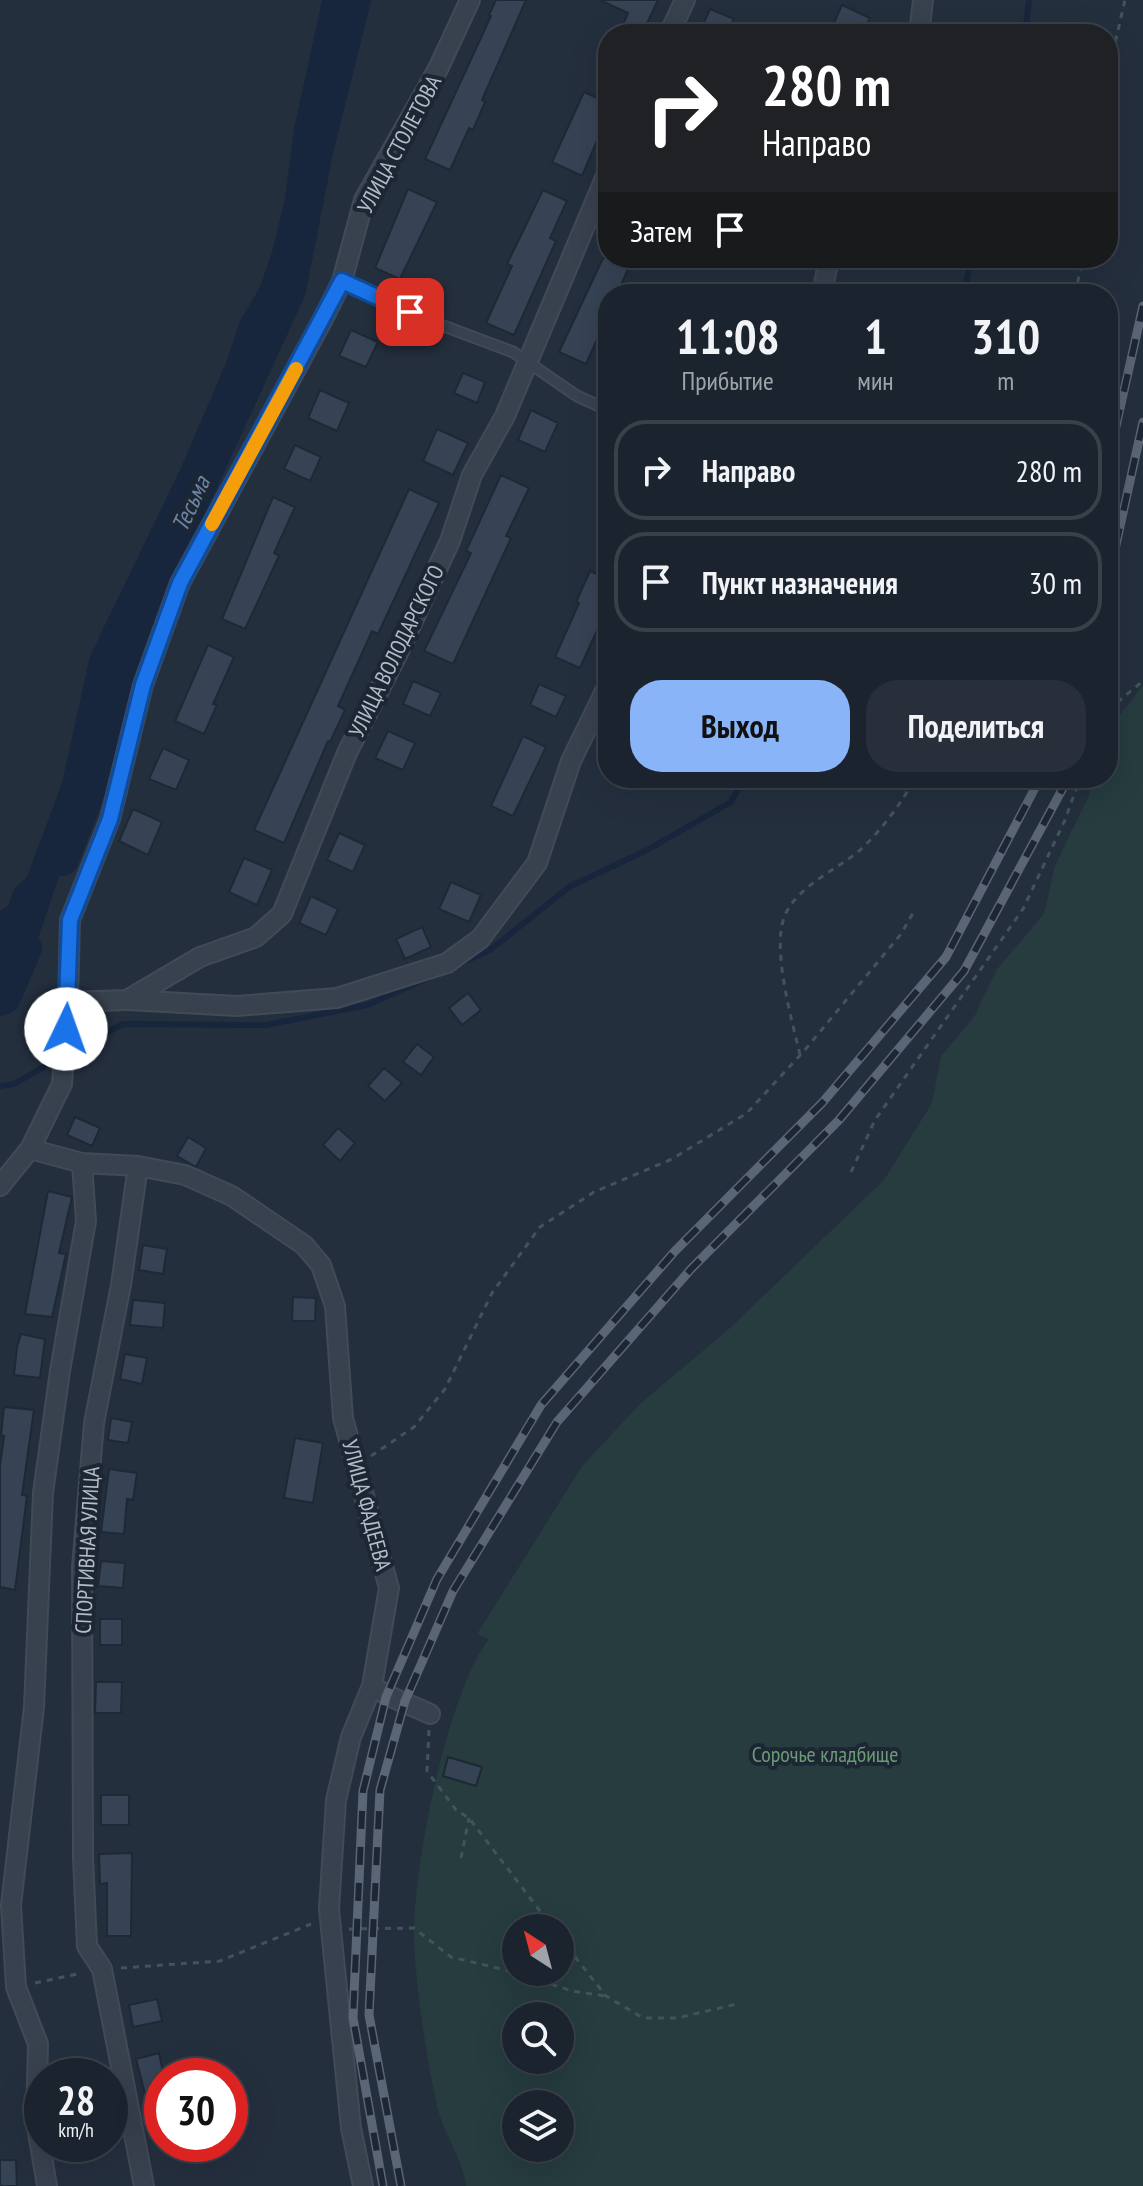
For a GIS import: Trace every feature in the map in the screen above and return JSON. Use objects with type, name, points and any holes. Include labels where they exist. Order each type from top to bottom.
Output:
[{"type":"street","name":"УЛИЦА СТОЛЕТОВА","points":[[30,1149],[62,1084],[70,920],[110,819],[143,685],[180,583],[342,281],[364,200],[438,69],[470,0]]},
{"type":"street","points":[[674,24],[685,0]]},
{"type":"street","points":[[920,24],[923,0]]},
{"type":"street","name":"УЛИЦА ВОЛОДАРСКОГО","points":[[68,1002],[127,1000],[200,957],[256,937],[282,914],[347,753],[450,541],[472,475],[505,416],[598,195]]},
{"type":"street","points":[[127,1000],[237,1006],[337,998],[447,963],[480,939],[537,863],[571,761],[598,706]]},
{"type":"street","points":[[0,1186],[30,1149],[82,1163],[138,1166]]},
{"type":"street","name":"СПОРТИВНАЯ УЛИЦА","points":[[47,2186],[36,2121],[38,2044],[8,1988],[11,1905],[34,1707],[43,1493],[86,1221],[82,1163]]},
{"type":"street","name":"УЛИЦА ФАДЕЕВА","points":[[138,1166],[185,1175],[232,1196],[304,1245],[321,1265],[335,1306],[343,1418],[389,1588],[372,1686],[351,1737],[336,1800],[331,1926],[351,2128],[363,2186]]},
{"type":"street","name":"СПОРТИВНАЯ УЛИЦА","points":[[138,1166],[121,1285],[94,1423],[82,1568],[83,1857],[87,1946],[102,1969],[144,2186]]},
{"type":"street","points":[[372,1686],[386,1697],[405,1701],[430,1714]]},
{"type":"lane","points":[[342,281],[433,322],[513,352],[577,396],[598,405]]},
{"type":"path","points":[[1118,30],[1125,0]]},
{"type":"path","points":[[1118,702],[1143,681]]},
{"type":"path","points":[[800,1055],[780,953],[784,917],[794,901],[860,849],[903,800],[910,788]]},
{"type":"path","points":[[851,1172],[875,1120],[1023,909],[1065,820],[1076,788]]},
{"type":"path","points":[[355,1467],[414,1427],[445,1389],[492,1293],[540,1227],[594,1192],[672,1159],[747,1113],[901,934],[913,913]]},
{"type":"path","points":[[430,1714],[427,1771],[456,1810],[469,1818],[542,1914]]},
{"type":"path","points":[[461,1858],[469,1818]]},
{"type":"path","points":[[220,1961],[315,1923],[358,1931],[414,1928],[451,1957],[514,1972],[572,1991],[606,1996]]},
{"type":"path","points":[[574,1956],[606,1996],[643,2018],[677,2018],[737,2004]]},
{"type":"green space","name":"Сорочье кладбище","points":[[1143,685],[1143,2186],[466,2186],[461,2165],[437,2106],[422,2025],[414,1943],[419,1873],[435,1785],[459,1700],[473,1665],[489,1639],[477,1634],[582,1466],[640,1404],[730,1328],[884,1180],[932,1103],[941,1056],[974,1017],[997,969],[1044,914],[1055,866],[1091,788],[1118,788],[1118,717]]},
{"type":"water","points":[[322,0],[362,0],[337,60],[317,125],[303,220],[291,265],[294,275],[258,365],[159,565],[129,634],[76,827],[28,968],[12,989],[0,995],[0,911],[8,906],[14,889],[27,877],[62,783],[90,656],[180,470],[226,363],[240,321],[260,287],[272,252]]},
{"type":"building","points":[[496,0],[526,0],[482,100],[485,102],[473,130],[469,128],[450,170],[425,159]]},
{"type":"building","points":[[600,0],[658,0],[647,24],[623,24],[628,13]]},
{"type":"building","points":[[842,5],[870,18],[867,24],[833,24]]},
{"type":"building","points":[[710,9],[734,19],[732,24],[703,24]]},
{"type":"building","points":[[584,92],[598,98],[598,138],[582,176],[552,162]]},
{"type":"building","points":[[408,189],[437,202],[400,279],[375,268]]},
{"type":"building","points":[[543,190],[567,201],[550,238],[556,241],[514,335],[486,323],[512,266],[507,264]]},
{"type":"building","points":[[598,268],[629,268],[621,284],[598,284],[598,337],[586,364],[559,352]]},
{"type":"building","points":[[351,330],[378,342],[366,367],[339,356]]},
{"type":"building","points":[[463,373],[485,382],[477,403],[454,393]]},
{"type":"building","points":[[320,390],[349,403],[337,431],[308,418]]},
{"type":"building","points":[[531,410],[558,423],[545,452],[518,440]]},
{"type":"building","points":[[437,429],[468,443],[453,475],[423,461]]},
{"type":"building","points":[[295,445],[321,457],[310,481],[284,469]]},
{"type":"building","points":[[501,475],[529,488],[506,536],[511,538],[453,664],[424,651],[471,553],[466,551]]},
{"type":"building","points":[[409,489],[439,503],[378,634],[372,631],[338,706],[345,710],[328,741],[284,843],[254,830]]},
{"type":"building","points":[[273,497],[295,507],[274,553],[279,556],[245,629],[222,619]]},
{"type":"building","points":[[590,571],[598,575],[598,628],[580,668],[555,657],[579,603],[576,602]]},
{"type":"building","points":[[208,645],[234,657],[213,704],[217,705],[204,734],[175,721]]},
{"type":"building","points":[[413,681],[441,693],[430,716],[403,704]]},
{"type":"building","points":[[539,684],[566,696],[556,717],[530,705]]},
{"type":"building","points":[[388,731],[415,743],[403,770],[375,758]]},
{"type":"building","points":[[523,736],[546,747],[513,816],[491,806]]},
{"type":"building","points":[[163,748],[189,760],[176,790],[149,779]]},
{"type":"building","points":[[133,809],[162,822],[148,855],[119,841]]},
{"type":"building","points":[[339,833],[365,845],[353,872],[327,860]]},
{"type":"building","points":[[244,858],[272,870],[257,905],[229,892]]},
{"type":"building","points":[[451,882],[481,895],[469,922],[439,909]]},
{"type":"building","points":[[311,896],[338,909],[326,935],[299,923]]},
{"type":"building","points":[[422,927],[431,947],[405,959],[396,939]]},
{"type":"building","points":[[468,993],[481,1010],[462,1025],[449,1008]]},
{"type":"building","points":[[417,1044],[434,1057],[421,1075],[403,1062]]},
{"type":"building","points":[[384,1068],[402,1083],[385,1101],[368,1086]]},
{"type":"building","points":[[75,1117],[100,1128],[92,1146],[67,1135]]},
{"type":"building","points":[[338,1128],[355,1143],[340,1161],[323,1145]]},
{"type":"building","points":[[188,1137],[206,1148],[196,1167],[177,1156]]},
{"type":"building","points":[[48,1191],[72,1197],[59,1253],[66,1254],[52,1317],[25,1314]]},
{"type":"building","points":[[143,1245],[167,1249],[163,1274],[139,1270]]},
{"type":"building","points":[[293,1297],[316,1298],[315,1321],[292,1321]]},
{"type":"building","points":[[133,1300],[165,1303],[163,1328],[130,1325]]},
{"type":"building","points":[[21,1334],[45,1339],[40,1378],[14,1375]]},
{"type":"building","points":[[125,1354],[147,1358],[142,1384],[120,1379]]},
{"type":"building","points":[[4,1407],[34,1410],[22,1495],[27,1496],[15,1590],[0,1587],[0,1466]]},
{"type":"building","points":[[111,1418],[132,1422],[128,1443],[108,1440]]},
{"type":"building","points":[[295,1438],[323,1443],[313,1503],[284,1498]]},
{"type":"building","points":[[109,1469],[137,1473],[133,1500],[127,1499],[124,1534],[101,1532]]},
{"type":"building","points":[[101,1561],[125,1563],[123,1588],[98,1586]]},
{"type":"building","points":[[100,1619],[122,1619],[122,1645],[100,1645]]},
{"type":"building","points":[[96,1682],[122,1682],[121,1713],[95,1713]]},
{"type":"building","points":[[448,1757],[482,1767],[476,1786],[443,1776]]},
{"type":"building","points":[[101,1795],[129,1795],[129,1825],[101,1825]]},
{"type":"building","points":[[132,1853],[131,1936],[107,1936],[107,1883],[100,1884],[99,1854]]},
{"type":"building","points":[[157,1999],[162,2021],[133,2027],[129,2005]]},
{"type":"building","points":[[159,2053],[160,2058],[144,2058],[144,2090],[136,2059]]},
{"type":"building","points":[[0,2160],[16,2160],[17,2186],[0,2186]]},
{"type":"waterway","name":"Тесьма","points":[[62,859],[96,772],[132,632],[289,290],[316,152],[354,0]]},
{"type":"waterway","points":[[1026,24],[1029,0]]},
{"type":"waterway","points":[[966,284],[969,268]]},
{"type":"waterway","points":[[457,965],[490,950],[569,887],[647,850],[731,802],[739,788]]},
{"type":"waterway","name":"Тесьма","points":[[0,999],[4,997],[25,948]]},
{"type":"waterway","points":[[75,1049],[123,1024],[266,1025],[367,1005],[428,978]]},
{"type":"waterway","points":[[0,1086],[14,1084],[49,1064]]},
{"type":"railway","points":[[1118,417],[1143,306]]},
{"type":"railway","points":[[1118,536],[1143,422]]},
{"type":"railway","points":[[383,2186],[353,2018],[363,1791],[386,1697],[437,1579],[541,1405],[675,1251],[822,1103],[946,957],[1035,788]]},
{"type":"railway","points":[[401,2186],[369,2015],[380,1790],[405,1701],[453,1591],[557,1422],[691,1269],[839,1120],[964,971],[1063,788]]},
{"type":"slow traffic","points":[[212,524],[296,369]]},
{"type":"route","points":[[66,1029],[70,920],[110,819],[143,685],[180,583],[342,281],[410,312]]}]
